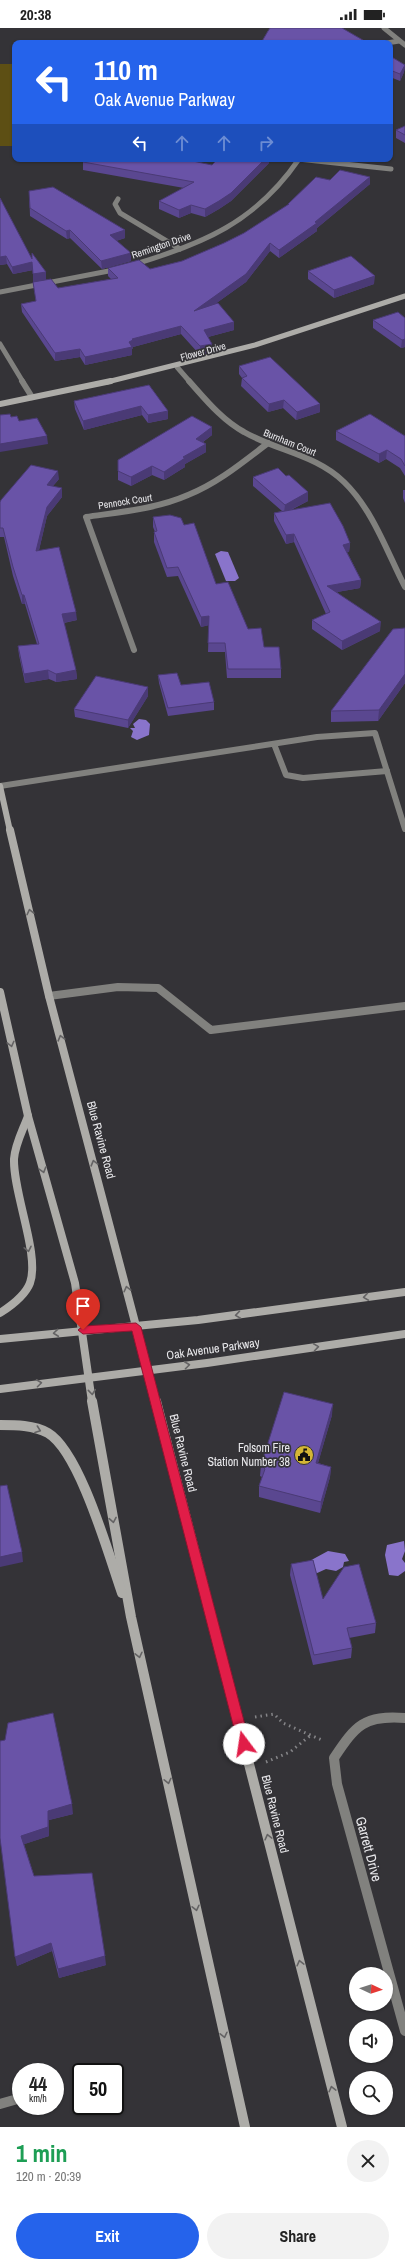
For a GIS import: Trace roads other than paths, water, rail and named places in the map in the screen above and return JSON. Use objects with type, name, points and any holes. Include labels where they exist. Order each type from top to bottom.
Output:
[{"type":"main road","name":"Flower Drive","points":[[0,404],[177,367],[303,332],[405,296]]},
{"type":"main road","name":"Blue Ravine Road","points":[[0,786],[49,996],[148,1370],[342,2127]]},
{"type":"main road","points":[[0,992],[28,1116],[76,1283],[90,1377],[95,1425],[131,1617],[245,2127]]},
{"type":"main road","points":[[0,1313],[21,1296],[30,1282],[31,1262],[22,1217],[14,1160],[28,1116]]},
{"type":"main road","points":[[0,1339],[83,1330],[136,1327],[405,1292]]},
{"type":"main road","name":"Oak Avenue Parkway","points":[[0,1388],[148,1370],[405,1334]]},
{"type":"main road","points":[[0,1425],[21,1425],[48,1433],[68,1452],[82,1481],[131,1617]]},
{"type":"street","points":[[384,28],[405,45]]},
{"type":"street","points":[[393,42],[399,41]]},
{"type":"street","name":"Remington Drive","points":[[0,292],[118,269],[180,250],[218,232],[261,204],[278,190],[296,162]]},
{"type":"street","points":[[326,162],[391,169]]},
{"type":"street","points":[[118,198],[115,204],[120,213],[180,250]]},
{"type":"street","points":[[0,344],[32,398]]},
{"type":"street","name":"Burnham Court","points":[[177,367],[224,418],[245,432],[322,466],[344,482],[360,500],[405,587]]},
{"type":"street","name":"Pennock Court","points":[[134,650],[86,517],[141,509],[190,495],[225,475],[268,443]]},
{"type":"street","points":[[0,786],[317,737],[375,733],[405,828]]},
{"type":"street","points":[[274,744],[286,775],[303,778],[387,771]]},
{"type":"street","points":[[49,996],[118,987],[158,988],[211,1030],[405,1006]]},
{"type":"street","name":"Garrett Drive","points":[[405,1718],[389,1717],[368,1720],[348,1737],[334,1758],[337,1784],[405,2031]]},
{"type":"street","points":[[0,2104],[12,2101]]},
{"type":"place","name":"Folsom Fire Station Number 38","points":[[304,1455]]}]
